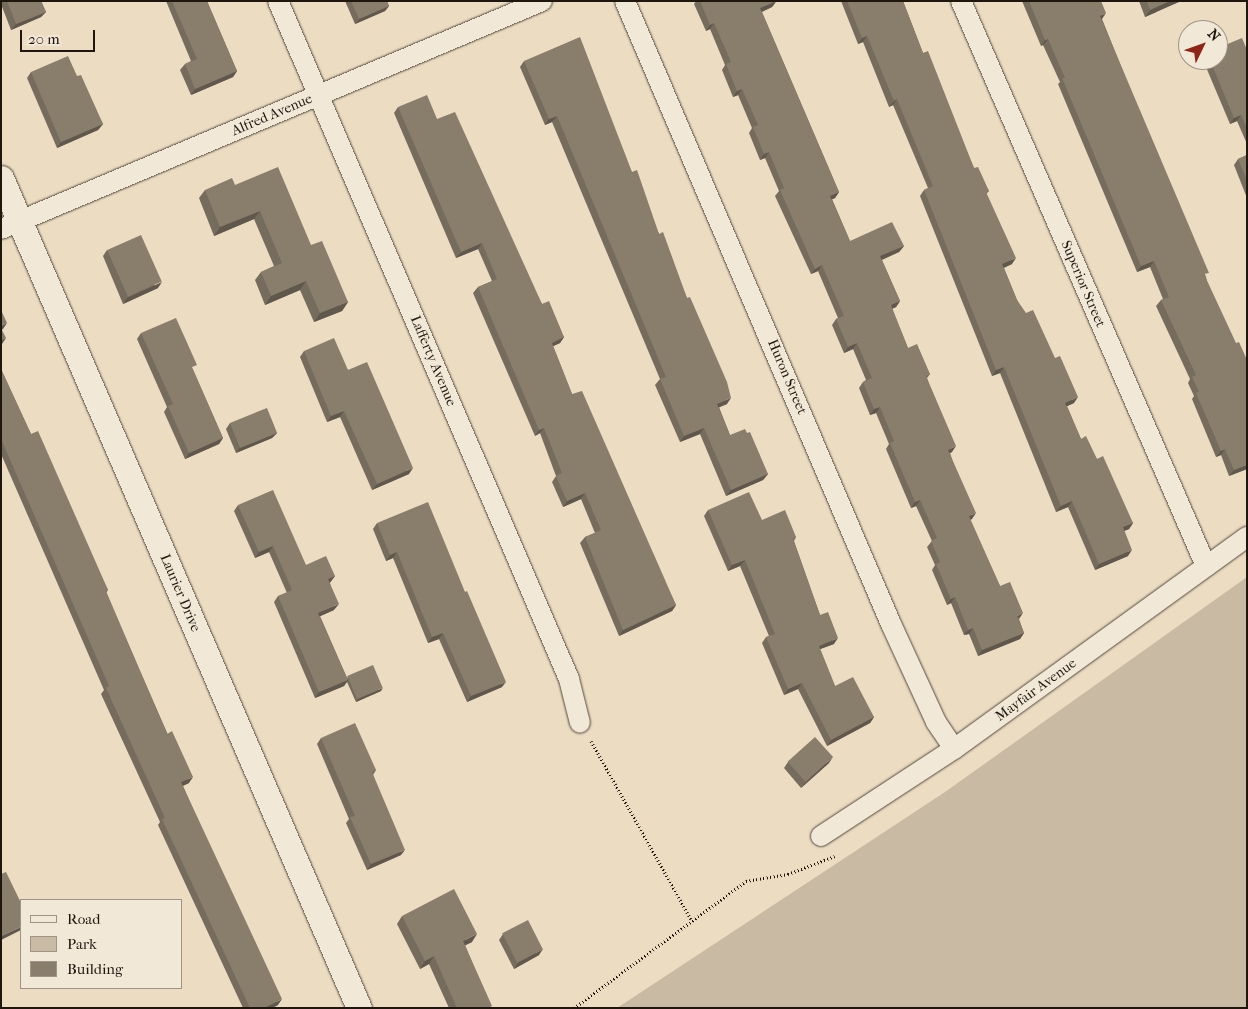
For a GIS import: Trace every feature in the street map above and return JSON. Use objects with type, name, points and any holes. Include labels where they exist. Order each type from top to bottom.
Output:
[{"type":"street","name":"Lafferty Avenue","points":[[278,1],[569,679],[580,723]]},
{"type":"street","name":"Alfred Avenue","points":[[11,226],[542,1]]},
{"type":"street","name":"Huron Street","points":[[626,1],[892,624],[936,722],[954,749]]},
{"type":"street","name":"Superior Street","points":[[961,1],[1206,566]]},
{"type":"street","name":"Laurier Drive","points":[[1,178],[11,226],[359,1008]]},
{"type":"street","name":"Mayfair Avenue","points":[[821,836],[954,749],[1247,537]]},
{"type":"path","points":[[580,723],[691,919]]},
{"type":"path","points":[[574,1008],[691,919],[746,881]]},
{"type":"green space","points":[[1247,577],[1247,1008],[617,1008],[945,792]]},
{"type":"building","points":[[7,1],[41,1],[46,12],[16,24]]},
{"type":"building","points":[[172,1],[207,1],[237,71],[195,89],[185,64],[197,59]]},
{"type":"building","points":[[351,1],[387,1],[389,6],[359,19]]},
{"type":"building","points":[[700,1],[776,1],[760,8],[839,192],[830,196],[850,241],[892,222],[904,246],[880,256],[900,301],[891,305],[908,348],[917,344],[930,374],[926,376],[956,446],[948,450],[976,513],[969,516],[1000,586],[1010,582],[1023,613],[1017,616],[1024,633],[982,650],[973,628],[968,630],[955,597],[951,599],[936,564],[940,562],[931,541],[937,538],[920,500],[915,502],[890,443],[894,441],[880,407],[874,409],[863,382],[872,378],[857,343],[848,347],[836,319],[844,316],[822,265],[815,269],[780,190],[784,188],[769,152],[764,154],[753,127],[758,125],[742,89],[737,91],[726,64],[731,62],[714,23],[710,25]]},
{"type":"building","points":[[847,1],[903,1],[923,53],[928,51],[974,168],[978,167],[989,191],[986,192],[1016,258],[1002,264],[1017,300],[1026,313],[1033,310],[1055,358],[1060,356],[1078,397],[1065,403],[1081,439],[1086,436],[1097,459],[1103,456],[1133,523],[1123,527],[1132,550],[1099,564],[1072,501],[1061,506],[1004,367],[996,370],[924,190],[933,186],[897,99],[894,101],[867,36],[862,38]]},
{"type":"building","points":[[1029,1],[1101,1],[1106,13],[1100,16],[1209,273],[1204,274],[1236,343],[1239,342],[1247,360],[1247,465],[1234,470],[1225,449],[1221,451],[1196,393],[1199,392],[1192,377],[1196,375],[1161,300],[1169,297],[1154,261],[1141,266],[1062,78],[1065,78],[1048,39],[1045,40]]},
{"type":"building","points":[[1147,1],[1170,1],[1150,10]]},
{"type":"building","points":[[580,37],[632,172],[637,170],[659,234],[663,232],[687,298],[690,297],[727,382],[731,398],[717,404],[730,435],[745,429],[747,433],[750,432],[768,474],[731,490],[704,428],[684,436],[660,379],[666,377],[557,116],[549,119],[524,61]]},
{"type":"building","points":[[1242,38],[1247,50],[1247,128],[1241,115],[1234,118],[1214,70],[1228,70],[1228,44]]},
{"type":"building","points":[[68,56],[77,76],[81,75],[103,124],[61,142],[31,72]]},
{"type":"building","points":[[427,95],[437,119],[455,112],[542,304],[549,301],[564,337],[552,343],[572,394],[582,391],[676,605],[623,630],[585,537],[601,530],[585,493],[567,501],[556,476],[562,473],[544,428],[539,430],[478,287],[497,279],[482,243],[461,252],[398,107]]},
{"type":"building","points":[[1247,155],[1247,181],[1238,159]]},
{"type":"building","points":[[278,167],[311,245],[322,241],[348,302],[320,313],[306,281],[271,296],[261,272],[282,263],[260,211],[220,227],[205,190],[232,178],[235,185]]},
{"type":"building","points":[[141,235],[162,282],[128,297],[107,250]]},
{"type":"building","points":[[1,310],[7,323],[1,326]]},
{"type":"building","points":[[176,318],[197,365],[192,367],[223,438],[189,453],[168,406],[173,404],[141,333]]},
{"type":"building","points":[[1,328],[6,338],[1,340]]},
{"type":"building","points":[[334,338],[348,370],[367,362],[413,468],[377,484],[344,411],[331,416],[304,351]]},
{"type":"building","points":[[1,369],[31,434],[38,431],[108,590],[106,591],[167,734],[172,731],[193,777],[181,782],[282,999],[264,1008],[250,1008],[162,819],[165,818],[106,688],[109,686],[1,439]]},
{"type":"building","points":[[267,408],[277,433],[240,448],[230,423]]},
{"type":"building","points":[[273,490],[306,565],[326,556],[335,576],[328,579],[339,604],[318,613],[348,680],[319,692],[278,596],[292,590],[273,546],[259,552],[238,505]]},
{"type":"building","points":[[749,492],[762,520],[785,510],[796,537],[793,539],[820,615],[828,612],[838,638],[819,646],[835,686],[853,677],[874,717],[831,740],[802,683],[788,689],[766,637],[775,634],[745,560],[732,565],[708,510]]},
{"type":"building","points":[[428,502],[465,592],[467,591],[506,682],[471,696],[443,633],[432,637],[397,552],[390,555],[377,523]]},
{"type":"building","points":[[373,665],[383,688],[357,699],[347,676]]},
{"type":"building","points":[[355,723],[376,770],[372,772],[405,850],[371,864],[350,817],[355,816],[321,738]]},
{"type":"building","points":[[815,737],[833,757],[806,782],[788,762]]},
{"type":"building","points":[[6,872],[20,901],[20,927],[1,936],[1,874]]},
{"type":"building","points":[[454,889],[477,934],[463,941],[492,1006],[488,1008],[457,1008],[434,956],[425,961],[402,916]]},
{"type":"building","points":[[528,920],[543,949],[517,963],[502,933]]}]
